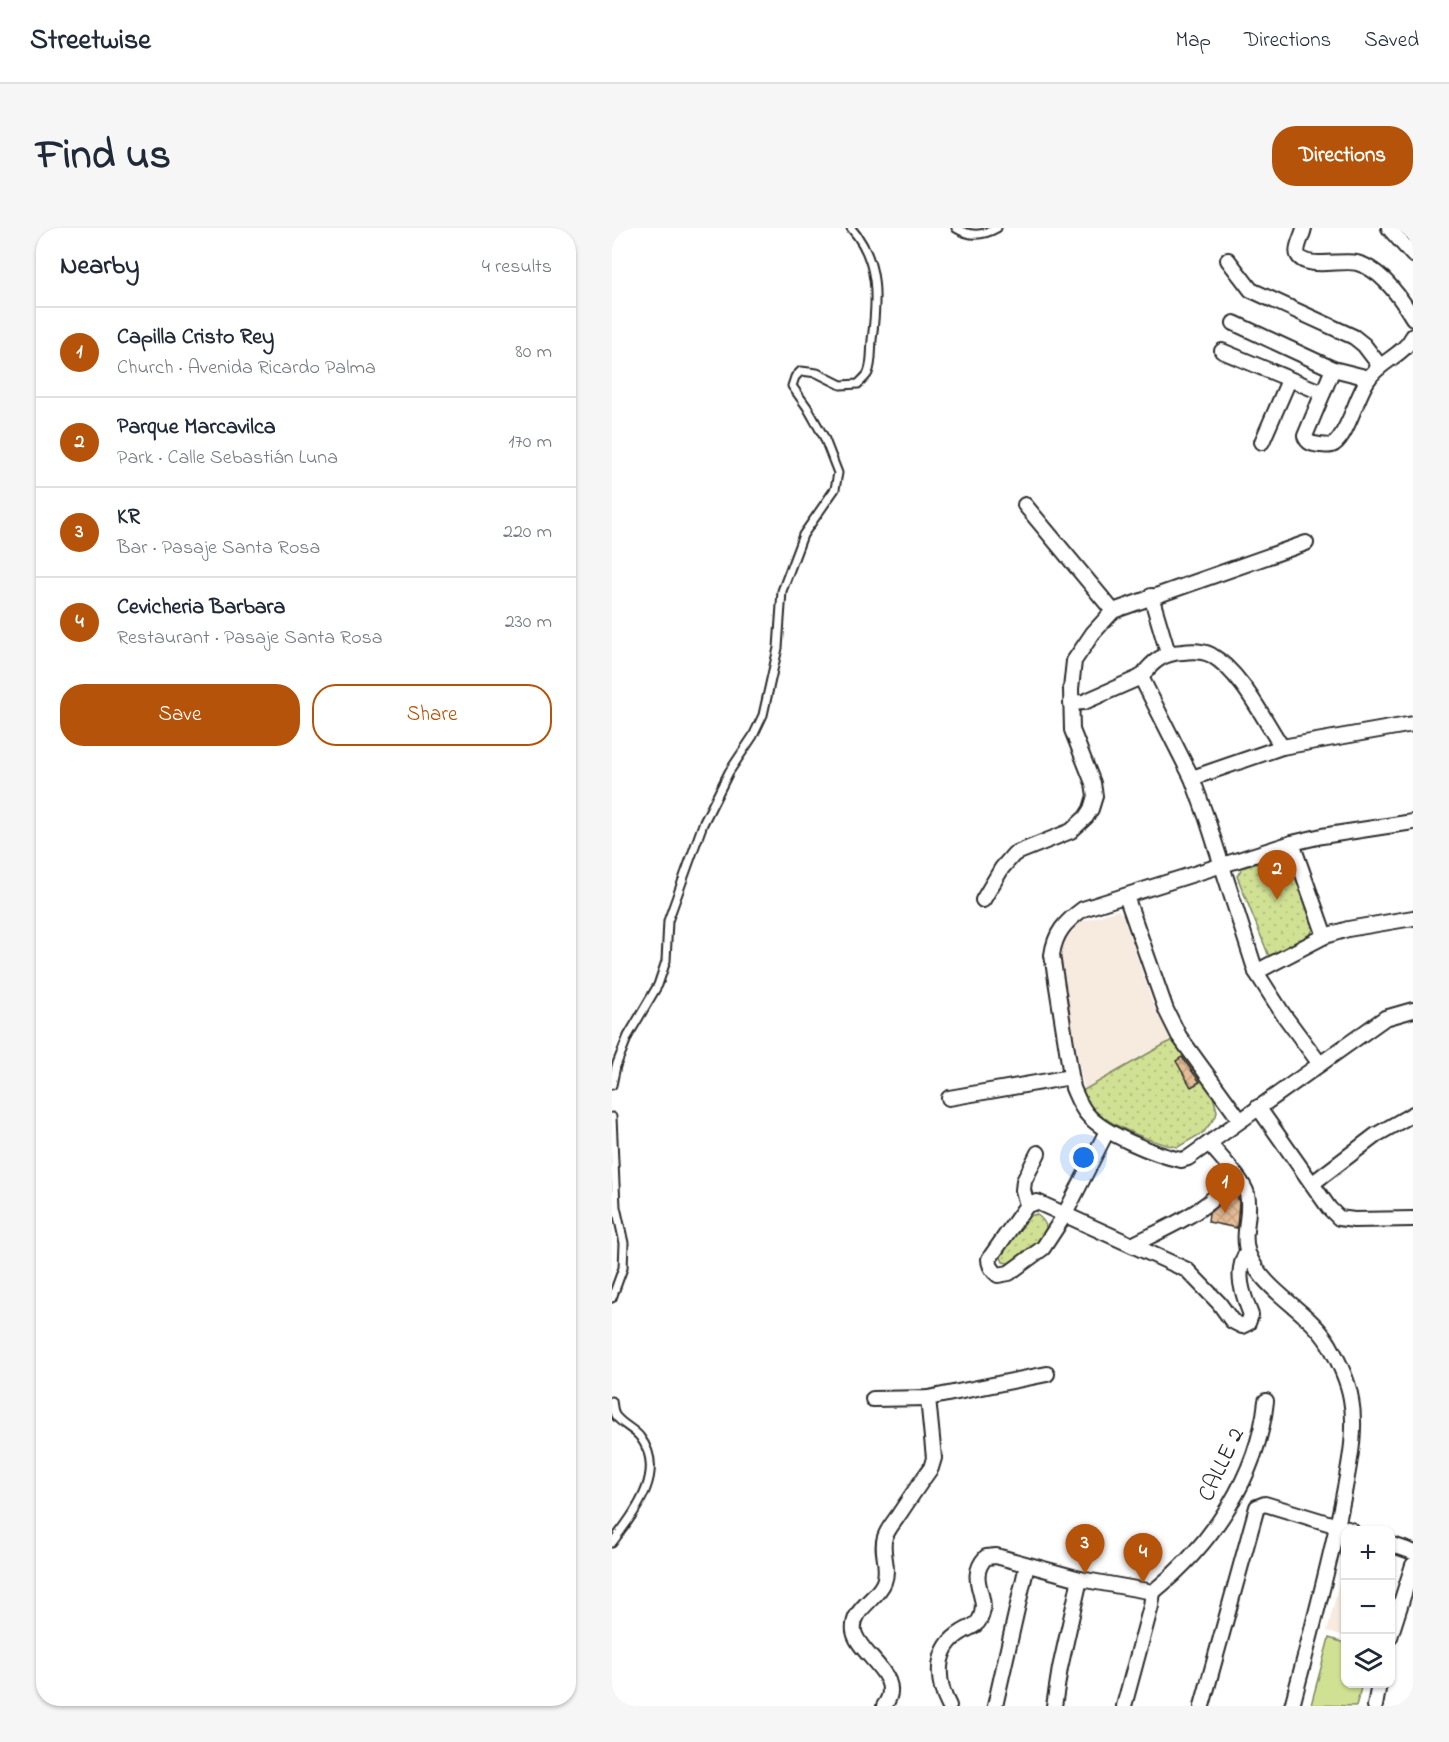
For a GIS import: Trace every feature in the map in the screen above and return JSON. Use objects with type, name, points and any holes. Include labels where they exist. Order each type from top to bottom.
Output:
[{"type":"street","points":[[1304,228],[1298,251],[1299,257],[1304,261],[1316,263],[1356,263],[1378,274],[1413,318]]},
{"type":"street","points":[[1389,228],[1413,255]]},
{"type":"street","points":[[1228,260],[1251,290],[1353,337],[1364,345],[1380,366]]},
{"type":"street","points":[[1234,323],[1333,369],[1369,378]]},
{"type":"street","points":[[1333,369],[1305,436],[1311,443],[1330,446],[1335,444],[1344,431],[1369,378],[1380,366],[1409,344],[1413,336]]},
{"type":"street","points":[[1221,351],[1323,393]]},
{"type":"street","points":[[1262,442],[1289,380]]},
{"type":"street","points":[[1025,504],[1113,611]]},
{"type":"street","points":[[983,900],[1002,867],[1014,854],[1071,831],[1091,809],[1095,796],[1093,783],[1072,730],[1071,689],[1074,661],[1093,633],[1113,611],[1306,543]]},
{"type":"street","points":[[1152,596],[1168,653]]},
{"type":"street","points":[[1071,703],[1084,702],[1141,677],[1154,663],[1168,653],[1191,651],[1209,654],[1239,681],[1282,747]]},
{"type":"street","points":[[1141,677],[1192,778],[1208,819],[1221,867],[1256,972],[1283,1014],[1320,1064]]},
{"type":"street","points":[[1192,778],[1282,747],[1413,724]]},
{"type":"street","points":[[1413,822],[1292,843],[1083,909],[1066,922],[1053,944],[1052,956],[1073,1088],[1087,1115],[1107,1131],[1181,1160],[1188,1158],[1384,1018],[1413,1010]]},
{"type":"street","points":[[1292,843],[1325,936]]},
{"type":"street","points":[[1126,896],[1174,1027],[1240,1120]]},
{"type":"street","points":[[1256,972],[1325,936],[1348,929],[1413,918]]},
{"type":"street","points":[[949,1098],[1071,1077]]},
{"type":"street","points":[[1258,1107],[1329,1208],[1339,1218],[1413,1219]]},
{"type":"street","points":[[1313,1183],[1376,1136],[1413,1114]]},
{"type":"street","points":[[1107,1131],[1064,1216],[1043,1248],[1009,1273],[998,1275],[989,1263],[989,1259],[1027,1205],[1037,1202],[1064,1216],[1187,1270],[1219,1303],[1234,1324],[1245,1325],[1251,1315],[1243,1293],[1240,1275],[1247,1252],[1248,1195],[1243,1184],[1209,1143]]},
{"type":"street","points":[[1027,1205],[1023,1190],[1024,1181],[1038,1153]]},
{"type":"street","points":[[1132,1245],[1207,1205],[1222,1192],[1234,1175]]},
{"type":"street","points":[[1247,1252],[1275,1291],[1319,1330],[1342,1371],[1351,1397],[1353,1415],[1350,1460],[1337,1526],[1292,1706]]},
{"type":"street","points":[[873,1399],[928,1398],[1047,1374]]},
{"type":"street","points":[[884,1706],[889,1693],[888,1682],[875,1659],[859,1644],[854,1625],[858,1614],[885,1580],[885,1536],[931,1468],[934,1458],[928,1398]]},
{"type":"street","name":"CALLE 2","points":[[1153,1592],[1178,1572],[1199,1548],[1235,1498],[1256,1445],[1264,1419],[1266,1401]]},
{"type":"street","points":[[1202,1706],[1257,1507],[1265,1504],[1341,1527]]},
{"type":"street","points":[[1395,1546],[1413,1552]]},
{"type":"street","points":[[949,1706],[940,1686],[938,1671],[948,1645],[960,1632],[975,1626],[980,1618],[983,1609],[976,1573],[979,1564],[986,1557],[996,1556],[1080,1580],[1153,1592],[1124,1706]]},
{"type":"street","points":[[1391,1634],[1413,1565]]},
{"type":"street","points":[[995,1706],[1027,1566]]},
{"type":"street","points":[[1054,1706],[1060,1668],[1080,1580]]},
{"type":"street","points":[[1375,1706],[1378,1688]]},
{"type":"lane","points":[[612,1085],[616,1066],[628,1036],[658,985],[666,961],[668,921],[703,824],[729,772],[753,736],[763,715],[778,648],[783,591],[803,535],[836,489],[838,473],[824,437],[792,386],[795,377],[801,371],[817,374],[841,385],[858,384],[868,374],[876,287],[869,260],[858,237],[850,228]]},
{"type":"lane","points":[[956,228],[967,234],[978,235],[989,233],[997,228]]},
{"type":"lane","points":[[612,1117],[616,1207],[624,1243],[623,1268],[612,1298]]},
{"type":"lane","points":[[612,1401],[615,1415],[640,1436],[647,1448],[650,1463],[648,1488],[612,1543]]},
{"type":"shaded area","points":[[1118,910],[1123,916],[1155,1010],[1172,1040],[1084,1090],[1060,958],[1065,941],[1080,922]]},
{"type":"shaded area","points":[[1341,1575],[1341,1635],[1327,1631]]},
{"type":"green space","points":[[1285,855],[1293,861],[1315,925],[1311,933],[1275,959],[1270,959],[1237,876],[1242,868]]},
{"type":"green space","points":[[1172,1040],[1213,1096],[1217,1111],[1204,1132],[1178,1147],[1148,1139],[1106,1119],[1091,1107],[1082,1091]]},
{"type":"green space","points":[[1036,1214],[1044,1221],[1046,1228],[1041,1242],[1013,1264],[1003,1262],[1000,1255],[1027,1217]]},
{"type":"green space","points":[[1329,1638],[1341,1642],[1341,1688],[1361,1688],[1356,1706],[1311,1705]]},
{"type":"building","points":[[1182,1057],[1200,1082],[1191,1087],[1176,1061]]},
{"type":"building","points":[[1235,1189],[1239,1202],[1237,1228],[1208,1222],[1209,1213]]},
{"type":"place","name":"Parque Marcavilca","points":[[1277,900]]},
{"type":"place","name":"Capilla Cristo Rey","points":[[1225,1213]]},
{"type":"place","name":"KR","points":[[1085,1574]]},
{"type":"place","name":"Cevicheria Barbara","points":[[1143,1583]]}]
